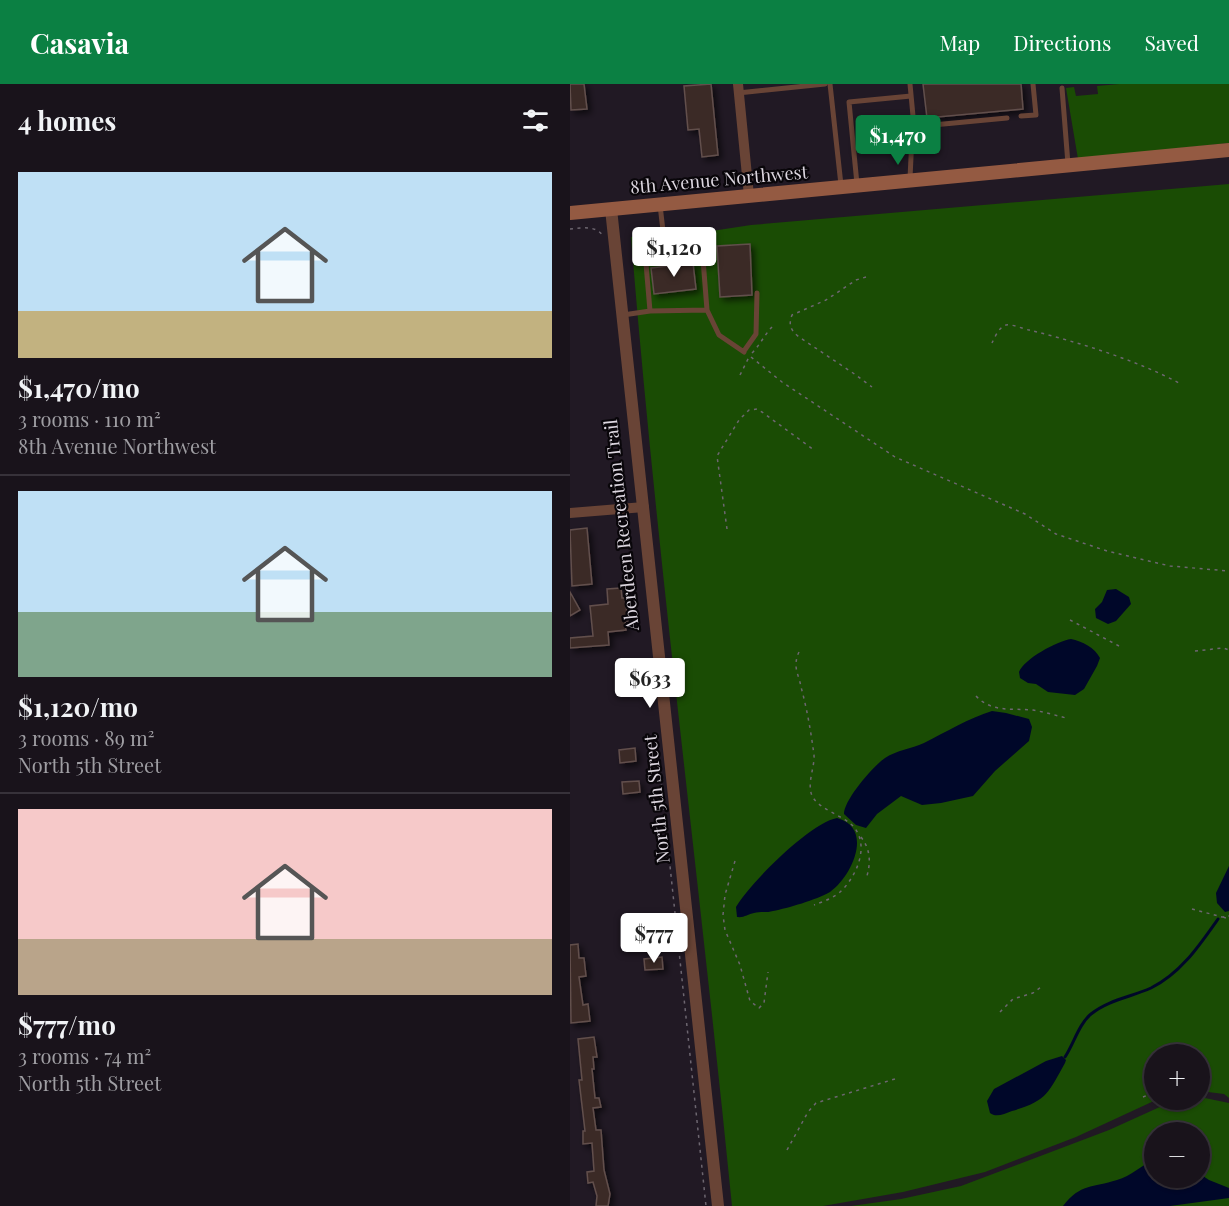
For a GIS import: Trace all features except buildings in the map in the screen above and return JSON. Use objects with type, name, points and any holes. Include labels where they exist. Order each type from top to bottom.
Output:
[{"type":"main road","name":"8th Avenue Northwest","points":[[570,213],[1229,150]]},
{"type":"street","points":[[738,88],[749,196]]},
{"type":"street","name":"North 5th Street","points":[[611,209],[718,1206]]},
{"type":"street","points":[[570,513],[644,507]]},
{"type":"lane","points":[[738,88],[825,84]]},
{"type":"lane","points":[[830,84],[841,187]]},
{"type":"lane","points":[[910,84],[912,127],[910,180]]},
{"type":"lane","points":[[1021,116],[1036,115],[1033,84]]},
{"type":"lane","points":[[1062,88],[1068,165]]},
{"type":"lane","points":[[857,185],[849,102],[911,96]]},
{"type":"lane","points":[[912,127],[1007,118]]},
{"type":"lane","points":[[660,204],[665,248]]},
{"type":"lane","points":[[650,311],[645,252],[665,248],[703,259],[707,310],[719,335],[746,353],[756,334],[757,293]]},
{"type":"lane","points":[[623,315],[650,311],[707,310]]},
{"type":"path","points":[[570,229],[595,228],[600,230],[603,236]]},
{"type":"path","points":[[866,277],[856,280],[826,300],[792,315],[789,322],[792,330],[799,337],[872,387]]},
{"type":"path","points":[[740,375],[746,353],[761,344],[766,332],[774,324]]},
{"type":"path","points":[[992,343],[1002,328],[1011,325],[1157,371],[1179,383]]},
{"type":"path","points":[[746,353],[782,382],[895,457],[1025,514],[1056,534],[1107,551],[1170,566],[1229,571]]},
{"type":"path","points":[[727,529],[717,456],[739,420],[749,410],[757,409],[762,412],[814,450]]},
{"type":"path","points":[[1070,620],[1119,646]]},
{"type":"path","points":[[1195,651],[1215,648],[1229,650]]},
{"type":"path","points":[[799,652],[796,657],[796,669],[814,756],[810,786],[812,796],[821,806],[850,823],[860,835],[869,852],[869,869],[866,879]]},
{"type":"path","points":[[976,696],[983,704],[990,707],[1038,711],[1066,718]]},
{"type":"path","points":[[658,758],[706,1206]]},
{"type":"path","points":[[814,905],[838,893],[847,884],[861,854],[860,835]]},
{"type":"path","points":[[735,861],[725,895],[723,915],[725,930],[740,965],[750,1001],[759,1008],[764,1003],[768,972]]},
{"type":"path","points":[[1192,909],[1229,917]]},
{"type":"path","points":[[1000,1012],[1013,999],[1034,993],[1041,987]]},
{"type":"path","points":[[787,1150],[807,1112],[816,1102],[898,1078]]},
{"type":"green space","points":[[1229,84],[1229,143],[1078,159],[1066,88],[1074,87],[1076,96],[1098,94],[1097,86]]},
{"type":"green space","points":[[1229,184],[1229,1098],[1224,1094],[1210,1092],[1210,1044],[1144,1044],[1144,1106],[1076,1137],[985,1172],[903,1192],[823,1206],[732,1206],[653,480],[631,237],[679,236],[751,225]]},
{"type":"green space","points":[[1210,1099],[1229,1103],[1229,1206],[851,1206],[901,1199],[961,1186],[1109,1130],[1153,1110],[1210,1110]]},
{"type":"water","points":[[1116,589],[1129,597],[1131,604],[1116,621],[1108,624],[1096,618],[1095,609],[1102,602],[1107,590]]},
{"type":"water","points":[[1071,639],[1088,646],[1100,658],[1084,689],[1075,695],[1048,692],[1020,678],[1019,672],[1022,667],[1034,656]]},
{"type":"water","points":[[992,711],[1029,719],[1032,727],[1029,741],[995,771],[973,796],[922,805],[901,796],[877,814],[866,828],[856,825],[844,814],[849,800],[860,784],[885,758],[924,743],[966,721]]},
{"type":"water","points":[[837,818],[848,823],[855,832],[857,842],[856,854],[838,885],[824,895],[802,903],[771,912],[756,912],[737,917],[736,907],[743,896],[782,855],[825,822]]},
{"type":"water","points":[[1229,866],[1229,911],[1225,912],[1217,903],[1216,893]]},
{"type":"water","points":[[1062,1056],[1066,1060],[1065,1063],[1050,1089],[1040,1099],[1033,1104],[1003,1114],[990,1113],[987,1101],[994,1089],[1046,1061]]},
{"type":"water","points":[[1144,1166],[1144,1188],[1210,1188],[1210,1180],[1229,1188],[1229,1198],[1170,1206],[1063,1206],[1076,1193],[1087,1187],[1122,1178]]},
{"type":"waterway","points":[[1065,1057],[1080,1028],[1091,1014],[1112,1002],[1151,988],[1171,975],[1196,949],[1218,919]]}]
